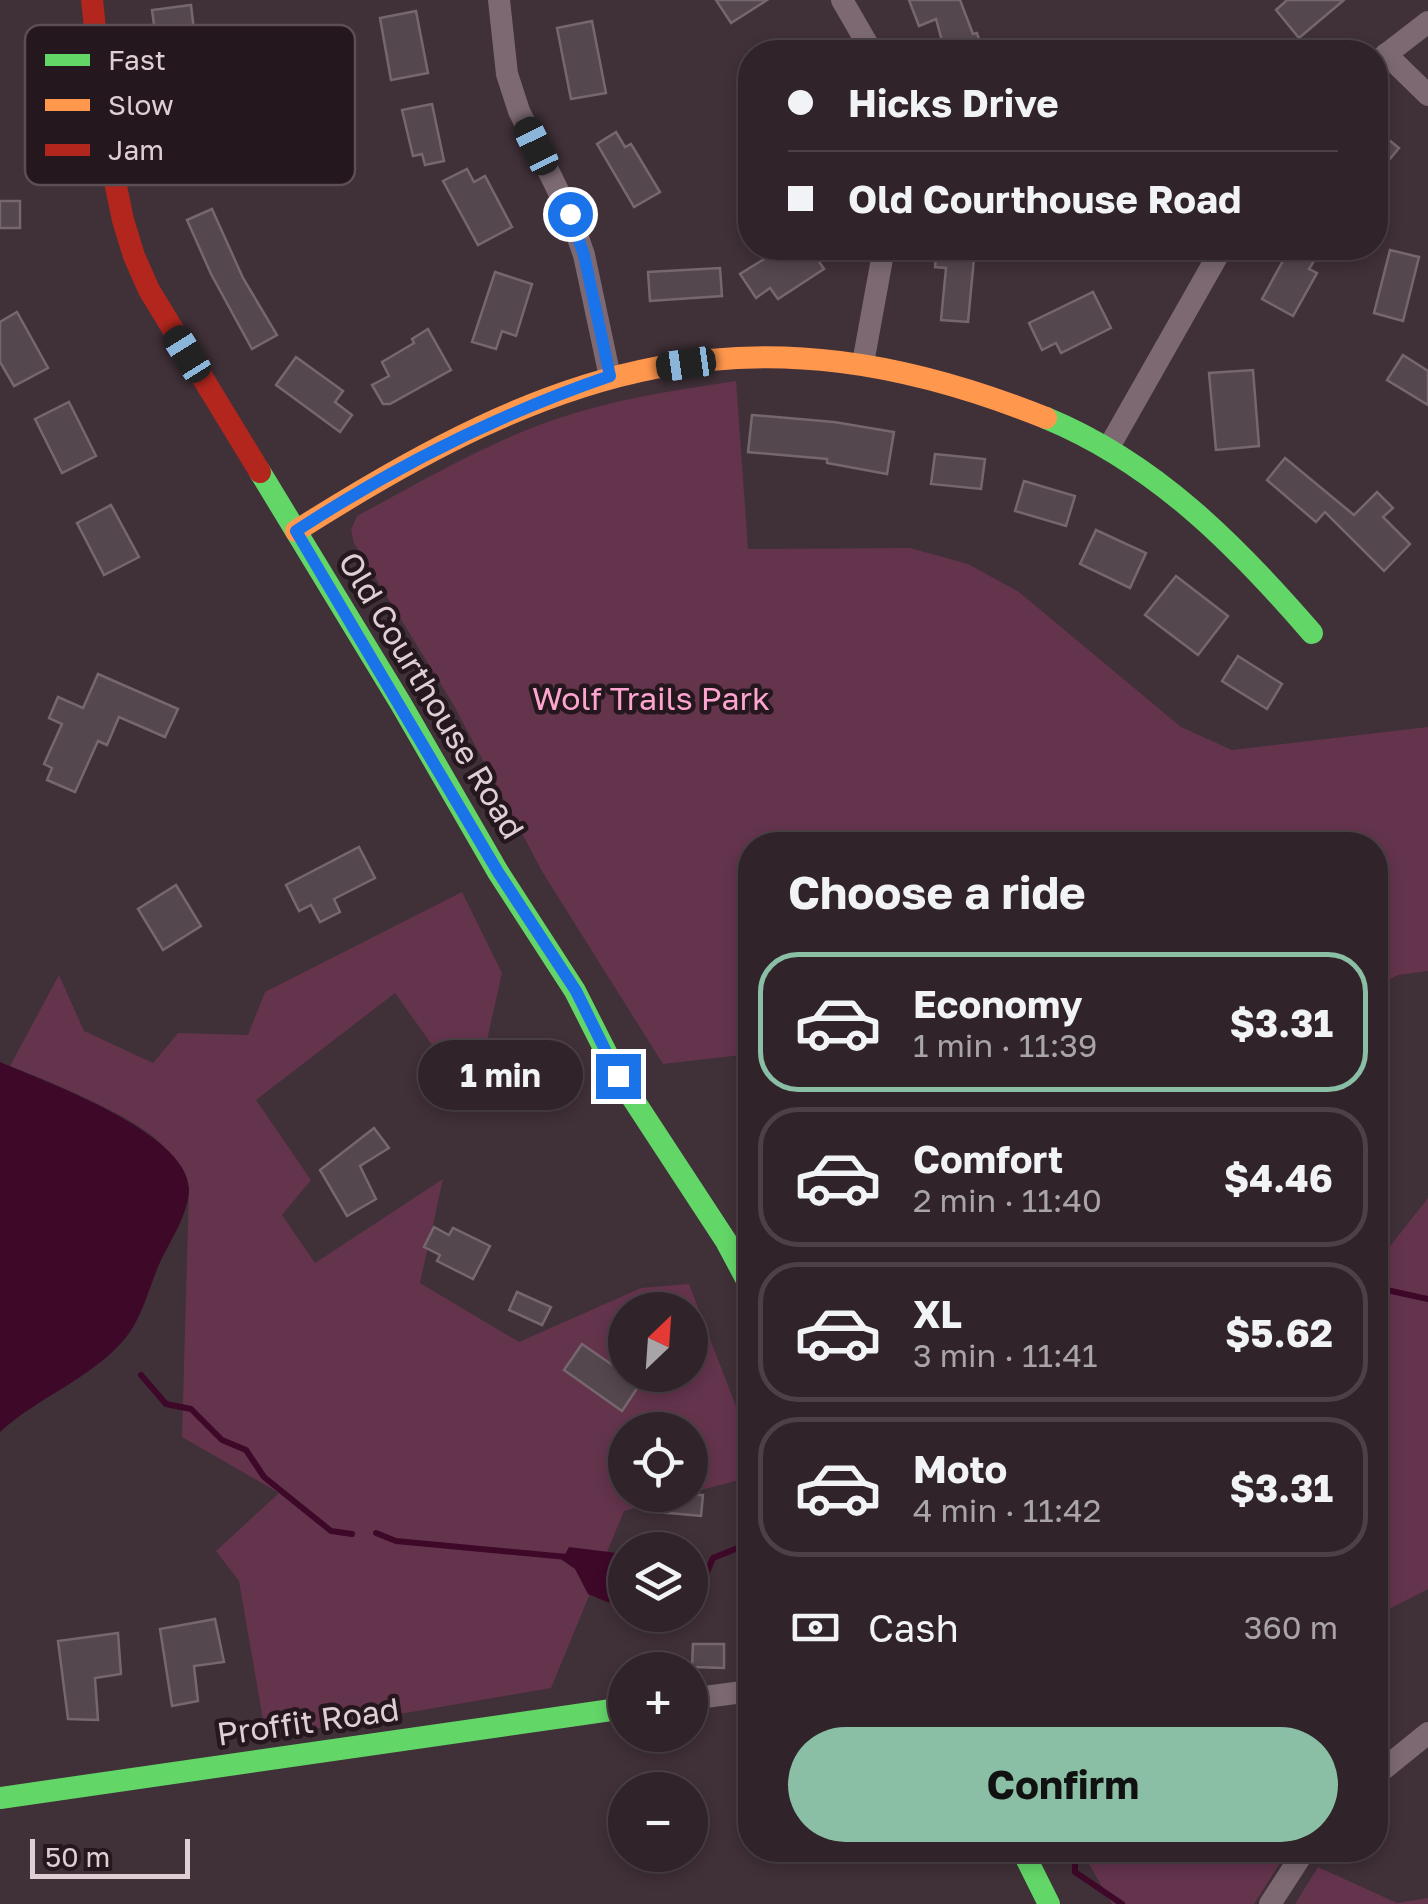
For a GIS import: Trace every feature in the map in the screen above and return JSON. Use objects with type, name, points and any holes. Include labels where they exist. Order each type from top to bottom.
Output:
[{"type":"street","name":"Old Courthouse Road","points":[[92,0],[95,25]]},
{"type":"street","points":[[499,0],[507,74],[520,111],[570,214],[584,255],[610,376]]},
{"type":"street","points":[[842,0],[865,40]]},
{"type":"street","points":[[1388,53],[1428,22]]},
{"type":"street","points":[[1388,65],[1428,96]]},
{"type":"street","name":"Old Courthouse Road","points":[[113,185],[138,268],[166,320],[498,872],[576,991],[618,1076],[738,1263]]},
{"type":"street","points":[[863,363],[882,260]]},
{"type":"street","points":[[1109,446],[1215,260]]},
{"type":"street","points":[[296,531],[390,473],[506,416],[610,376],[715,360],[790,358],[863,363],[947,380],[1017,405],[1109,446],[1171,490],[1270,583],[1312,633]]},
{"type":"street","points":[[708,1697],[738,1693]]},
{"type":"street","name":"Proffit Road","points":[[0,1798],[608,1710]]},
{"type":"street","points":[[1388,1766],[1428,1734]]},
{"type":"street","points":[[1028,1862],[1049,1904]]},
{"type":"street","points":[[1270,1904],[1297,1862]]},
{"type":"green space","name":"Wolf Trails Park","points":[[736,381],[748,549],[910,548],[968,564],[1019,592],[1181,727],[1232,750],[1428,727],[1428,971],[1388,980],[1388,832],[738,832],[738,1055],[663,1064],[543,873],[453,704],[354,543],[351,530],[357,516],[505,439],[578,412]]},
{"type":"green space","points":[[462,892],[502,973],[487,1040],[450,1070],[395,993],[256,1100],[311,1180],[282,1215],[315,1263],[443,1179],[420,1283],[519,1342],[608,1303],[608,1392],[708,1392],[708,1334],[738,1412],[738,1480],[708,1488],[708,1412],[608,1412],[608,1512],[624,1512],[615,1532],[608,1532],[608,1550],[551,1688],[266,1737],[239,1581],[216,1551],[279,1493],[182,1437],[187,1183],[172,1156],[144,1130],[86,1098],[10,1066],[59,975],[84,1031],[153,1063],[178,1033],[248,1035],[265,992]]},
{"type":"green space","points":[[1428,1198],[1428,1589],[1388,1609],[1388,1249]]},
{"type":"green space","points":[[689,1284],[692,1292],[632,1292],[641,1288]]},
{"type":"green space","points":[[1088,1862],[1281,1862],[1254,1904],[1112,1904]]},
{"type":"green space","points":[[1318,1867],[1397,1903],[1428,1898],[1428,1904],[1295,1904]]},
{"type":"shaded area","points":[[0,1062],[79,1096],[141,1129],[182,1168],[189,1189],[183,1216],[129,1334],[94,1367],[0,1432]]},
{"type":"shaded area","points":[[569,1547],[608,1552],[608,1602],[588,1594],[575,1569],[562,1560]]},
{"type":"building","points":[[716,0],[767,0],[731,23]]},
{"type":"building","points":[[909,0],[960,0],[973,34],[977,33],[979,40],[942,40],[936,19],[919,26]]},
{"type":"building","points":[[1287,0],[1344,0],[1299,38],[1276,10]]},
{"type":"building","points":[[191,5],[193,25],[154,25],[152,10]]},
{"type":"building","points":[[416,11],[428,73],[391,80],[380,18]]},
{"type":"building","points":[[592,21],[606,93],[571,99],[557,28]]},
{"type":"building","points":[[432,104],[444,161],[425,165],[422,154],[413,156],[402,110]]},
{"type":"building","points":[[616,132],[625,147],[631,144],[660,192],[634,207],[597,144]]},
{"type":"building","points":[[1388,139],[1399,148],[1388,161]]},
{"type":"building","points":[[467,169],[474,182],[485,176],[512,227],[478,245],[443,181]]},
{"type":"building","points":[[0,201],[20,201],[20,228],[0,228]]},
{"type":"building","points":[[212,209],[243,278],[277,335],[252,349],[187,220]]},
{"type":"building","points":[[1390,250],[1419,257],[1403,321],[1374,313]]},
{"type":"building","points":[[763,260],[818,260],[824,269],[778,299],[770,288],[756,298],[740,274]]},
{"type":"building","points":[[936,260],[974,260],[968,322],[941,320],[946,268],[935,267]]},
{"type":"building","points":[[1283,260],[1315,260],[1309,269],[1317,273],[1293,316],[1262,299]]},
{"type":"building","points":[[720,268],[722,296],[650,301],[648,272]]},
{"type":"building","points":[[495,272],[532,284],[516,336],[502,331],[496,349],[472,342]]},
{"type":"building","points":[[1093,292],[1111,328],[1061,353],[1056,343],[1042,350],[1029,323]]},
{"type":"building","points":[[17,312],[48,368],[14,386],[0,362],[0,322]]},
{"type":"building","points":[[428,329],[451,370],[390,404],[383,404],[372,385],[389,376],[382,362],[414,343],[412,339]]},
{"type":"building","points":[[1403,355],[1428,371],[1428,405],[1387,380]]},
{"type":"building","points":[[296,357],[343,391],[335,402],[352,415],[340,432],[276,385]]},
{"type":"building","points":[[1253,370],[1259,446],[1216,450],[1209,373]]},
{"type":"building","points":[[69,402],[96,456],[62,473],[35,419]]},
{"type":"building","points":[[752,415],[894,432],[887,474],[827,463],[827,459],[748,452]]},
{"type":"building","points":[[935,454],[985,459],[981,489],[931,484]]},
{"type":"building","points":[[1285,458],[1354,515],[1377,492],[1393,508],[1383,517],[1410,544],[1384,571],[1325,512],[1316,522],[1267,480]]},
{"type":"building","points":[[1024,481],[1075,496],[1066,526],[1015,511]]},
{"type":"building","points":[[111,505],[139,557],[104,575],[77,523]]},
{"type":"building","points":[[1096,530],[1146,553],[1130,588],[1080,564]]},
{"type":"building","points":[[1176,576],[1228,616],[1198,655],[1145,615]]},
{"type":"building","points":[[1238,656],[1282,684],[1267,709],[1222,681]]},
{"type":"building","points":[[98,674],[178,709],[165,737],[119,717],[107,745],[98,741],[75,792],[47,780],[52,768],[44,764],[62,724],[49,718],[58,697],[83,708]]},
{"type":"building","points":[[359,847],[375,878],[334,899],[340,912],[320,922],[311,905],[299,911],[286,885]]},
{"type":"building","points":[[176,885],[201,926],[163,950],[138,909]]},
{"type":"building","points":[[374,1128],[389,1148],[360,1166],[376,1199],[347,1216],[320,1170]]},
{"type":"building","points":[[434,1227],[449,1235],[453,1228],[490,1246],[473,1279],[437,1261],[440,1255],[424,1247]]},
{"type":"building","points":[[517,1292],[551,1307],[542,1325],[509,1310]]},
{"type":"building","points":[[582,1344],[608,1362],[608,1392],[635,1392],[622,1411],[564,1370]]},
{"type":"building","points":[[658,1512],[701,1512],[701,1516]]},
{"type":"building","points":[[215,1619],[224,1662],[194,1666],[198,1701],[172,1706],[160,1629]]},
{"type":"building","points":[[118,1633],[121,1674],[95,1678],[98,1720],[68,1719],[58,1641]]},
{"type":"building","points":[[693,1644],[724,1644],[724,1668],[708,1668],[708,1652],[693,1652]]},
{"type":"waterway","points":[[1388,1290],[1428,1299]]},
{"type":"waterway","points":[[141,1375],[166,1404],[191,1409],[222,1440],[246,1450],[264,1477],[331,1531],[352,1534]]},
{"type":"waterway","points":[[376,1533],[396,1541],[567,1557]]},
{"type":"waterway","points":[[708,1570],[713,1558],[738,1548]]},
{"type":"waterway","points":[[1075,1862],[1075,1872],[1122,1904]]},
{"type":"traffic: fast","points":[[1046,418],[1123,458],[1191,509],[1254,569],[1312,633]]},
{"type":"traffic: fast","points":[[260,472],[498,872],[575,991],[618,1076],[738,1264]]},
{"type":"traffic: fast","points":[[0,1798],[608,1710]]},
{"type":"traffic: fast","points":[[1028,1862],[1049,1904]]},
{"type":"traffic: slow","points":[[296,531],[390,474],[481,427],[569,391],[656,368],[746,358],[840,362],[939,382],[1046,418]]},
{"type":"traffic: jam","points":[[92,0],[95,25]]},
{"type":"traffic: jam","points":[[116,185],[134,256],[149,290],[260,472]]},
{"type":"route","points":[[570,214],[584,255],[610,376],[506,416],[390,473],[296,531],[498,872],[576,991],[618,1076]]}]
